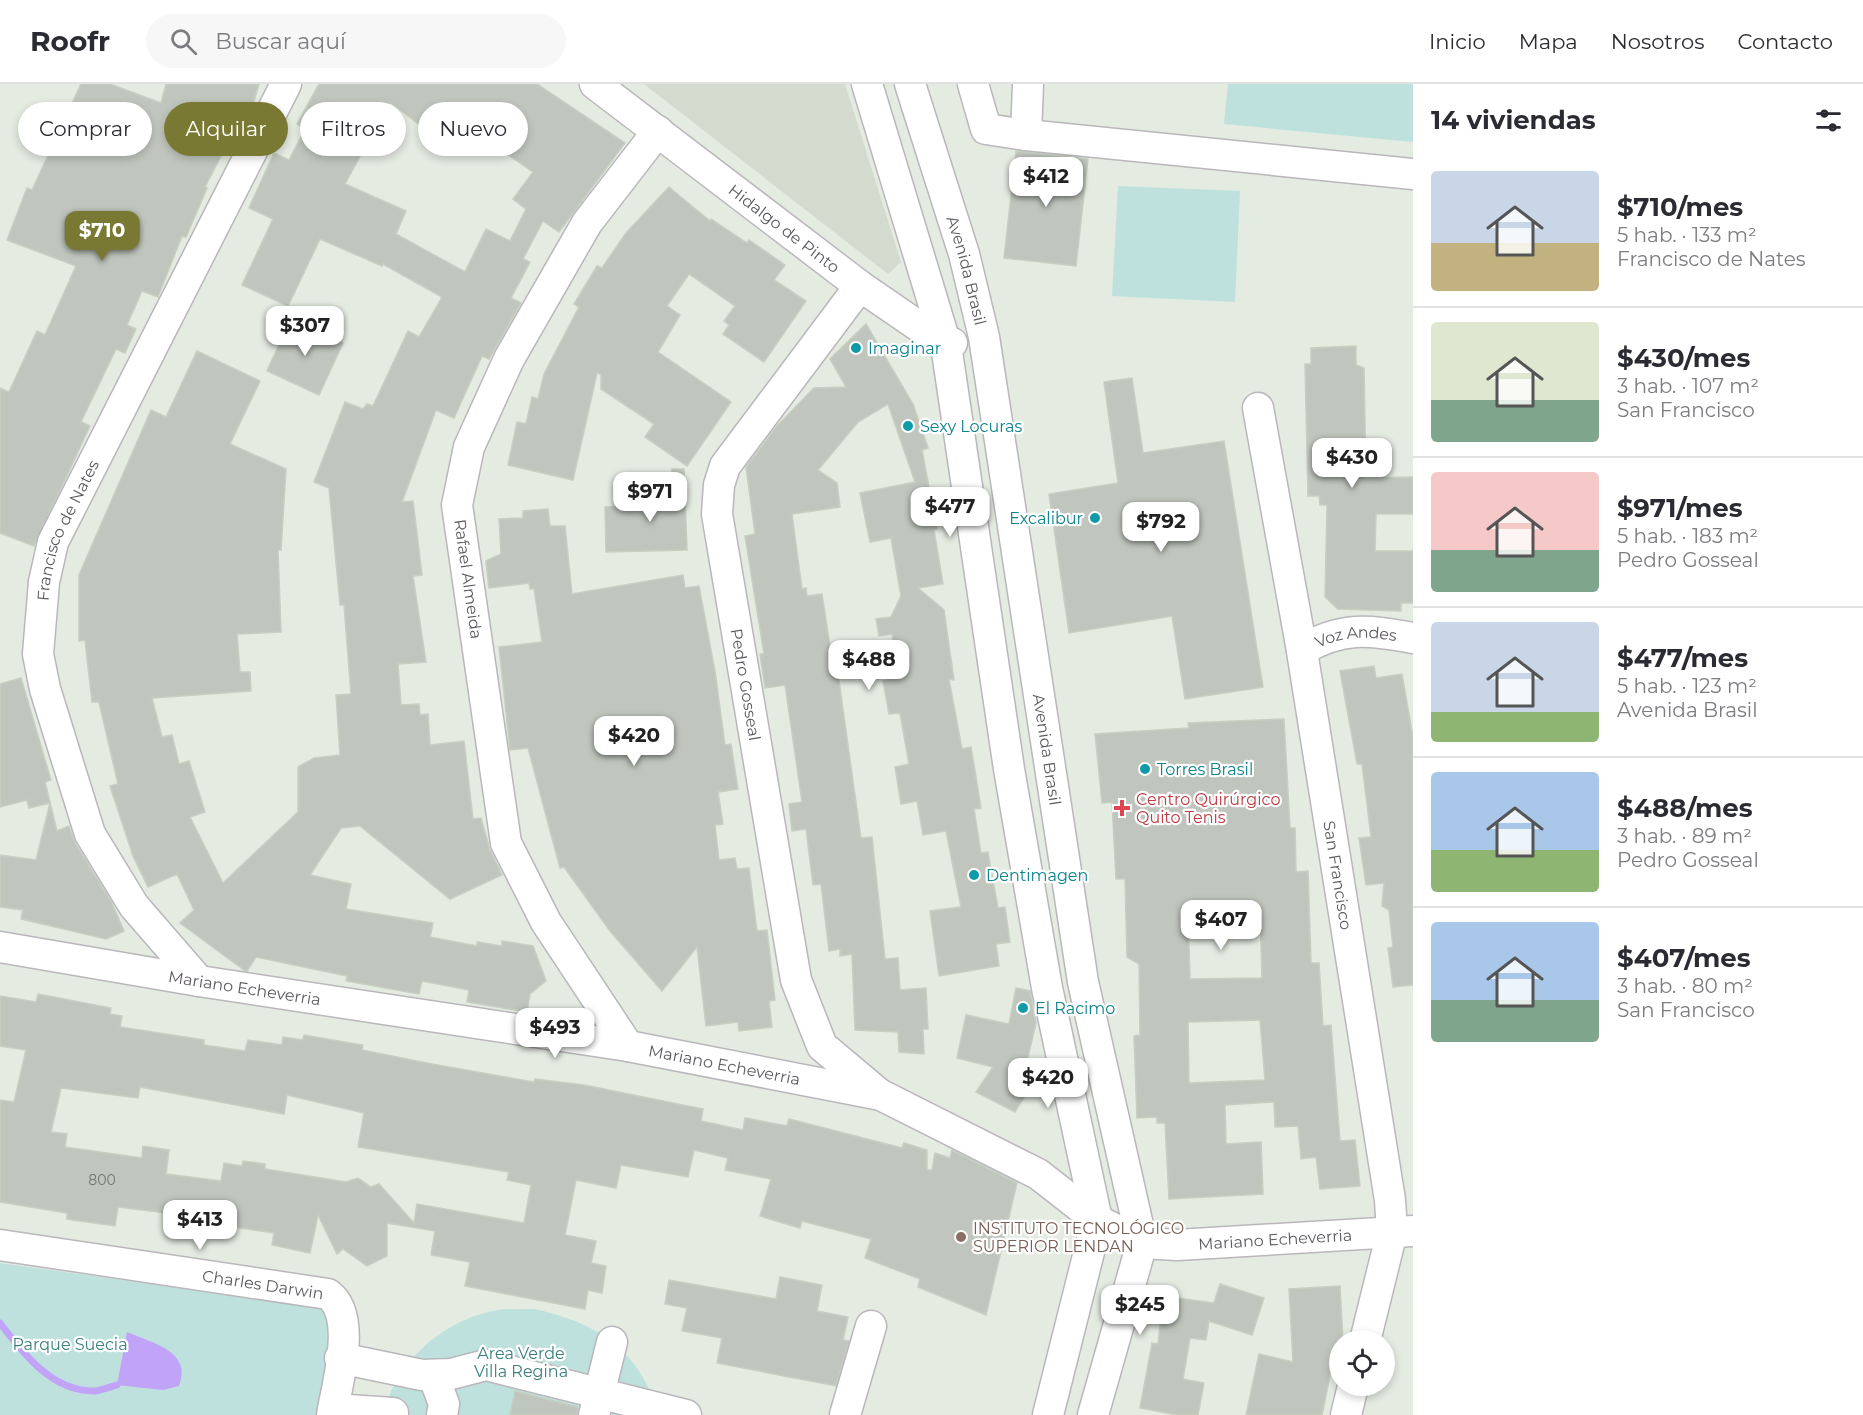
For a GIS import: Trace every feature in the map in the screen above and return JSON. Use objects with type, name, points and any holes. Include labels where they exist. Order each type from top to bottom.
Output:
[{"type":"street","name":"Francisco de Nates","points":[[199,981],[134,906],[90,834],[45,689],[38,654],[40,617],[46,561],[52,542],[286,84]]},
{"type":"street","name":"Hidalgo de Pinto","points":[[595,84],[870,293],[946,345]]},
{"type":"street","points":[[867,84],[946,345],[1009,769],[1039,944],[1097,1220],[1048,1415]]},
{"type":"street","name":"Avenida Brasil","points":[[910,84],[964,254],[984,337],[1083,982],[1142,1243],[1093,1415]]},
{"type":"street","points":[[973,84],[986,129],[1413,174]]},
{"type":"street","points":[[1026,135],[1028,84]]},
{"type":"street","name":"Rafael Almeida","points":[[628,1046],[546,922],[506,843],[458,505],[469,447],[509,359],[587,223],[658,131]]},
{"type":"street","points":[[870,293],[898,302],[910,298],[916,290],[923,268]]},
{"type":"street","name":"Pedro Gosseal","points":[[870,293],[725,466],[719,485],[717,514],[795,980],[822,1047],[881,1095]]},
{"type":"street","points":[[946,345],[984,337]]},
{"type":"street","name":"San Francisco","points":[[1258,408],[1302,650],[1390,1200],[1403,1231],[1369,1330]]},
{"type":"street","name":"Voz Andes","points":[[1302,650],[1324,637],[1346,632],[1375,631],[1413,638]]},
{"type":"street","name":"Mariano Echeverria","points":[[0,947],[199,981],[628,1046],[881,1095],[1038,1174],[1097,1220],[1142,1243],[1177,1245],[1403,1231]]},
{"type":"street","name":"Charles Darwin","points":[[0,1245],[328,1294],[340,1307],[345,1325],[332,1412]]},
{"type":"street","points":[[845,1415],[871,1326]]},
{"type":"street","points":[[596,1404],[612,1342]]},
{"type":"street","points":[[340,1358],[421,1374],[451,1374],[486,1365],[596,1404],[686,1415]]},
{"type":"street","points":[[332,1412],[393,1414],[394,1399],[421,1374]]},
{"type":"street","points":[[421,1374],[444,1404],[442,1415]]},
{"type":"street","points":[[1346,1415],[1351,1396]]},
{"type":"shaded area","points":[[644,84],[845,84],[901,262],[888,274]]},
{"type":"shaded area","points":[[127,1332],[168,1350],[175,1356],[182,1374],[179,1386],[163,1390],[117,1385]]},
{"type":"green space","points":[[1228,84],[1413,84],[1413,142],[1224,124]]},
{"type":"green space","points":[[1118,186],[1240,191],[1235,302],[1112,296]]},
{"type":"green space","name":"Parque Suecia","points":[[0,1263],[324,1308],[336,1337],[323,1415],[0,1415]]},
{"type":"green space","name":"Area Verde Villa Regina","points":[[503,1309],[535,1309],[579,1323],[614,1343],[628,1356],[640,1373],[651,1392],[659,1415],[383,1415],[398,1378],[410,1361],[441,1333],[478,1315]]},
{"type":"building","points":[[81,84],[110,84],[161,103],[166,84],[259,84],[254,102],[164,102],[164,156],[221,156],[205,187],[207,188],[186,237],[182,236],[158,297],[142,291],[127,325],[136,329],[125,353],[116,349],[81,422],[90,426],[34,546],[0,533],[0,388],[9,392],[37,331],[45,335],[76,266],[7,240],[27,188],[32,190],[48,156],[152,156],[152,102],[73,102]]},
{"type":"building","points":[[319,84],[537,84],[625,143],[559,232],[543,221],[523,259],[530,262],[511,298],[521,303],[489,359],[482,356],[454,418],[436,410],[402,502],[413,501],[422,575],[413,576],[426,662],[398,664],[401,705],[419,704],[420,715],[428,714],[430,745],[464,741],[473,819],[481,818],[490,850],[502,875],[450,899],[360,826],[341,828],[310,875],[351,884],[346,909],[433,923],[430,937],[477,946],[477,942],[502,946],[502,941],[533,946],[546,981],[530,994],[527,1012],[467,1002],[469,990],[422,981],[419,994],[346,981],[347,976],[256,957],[247,971],[244,970],[180,923],[194,910],[177,874],[148,887],[133,856],[110,786],[118,784],[99,702],[92,702],[85,640],[79,641],[79,575],[151,410],[166,417],[197,351],[260,381],[230,444],[286,469],[281,550],[278,550],[281,632],[237,634],[240,672],[250,672],[251,691],[152,698],[162,737],[172,735],[179,764],[189,761],[205,812],[190,817],[223,883],[298,812],[298,767],[314,758],[340,755],[336,695],[351,694],[344,605],[340,605],[329,488],[314,482],[345,402],[363,409],[367,404],[373,406],[408,331],[419,337],[442,297],[383,264],[382,266],[320,239],[288,306],[242,285],[273,219],[249,208],[273,156],[280,156],[289,160],[300,139],[300,156],[360,156],[345,184],[406,211],[396,234],[465,272],[486,229],[510,241],[526,209],[513,199],[533,172],[510,156],[528,156],[528,102],[418,102],[418,124],[406,114],[406,102],[309,102]]},
{"type":"building","points":[[1016,151],[1088,159],[1076,266],[1004,258]]},
{"type":"building","points":[[669,187],[710,221],[711,219],[747,243],[749,240],[785,265],[774,280],[806,301],[764,362],[723,334],[729,325],[724,321],[735,306],[689,274],[667,306],[680,315],[658,352],[731,402],[687,466],[645,437],[654,424],[601,389],[601,374],[597,373],[573,480],[508,465],[517,422],[526,424],[532,397],[538,399],[544,374],[579,307],[574,304],[597,266],[602,268],[626,233]]},
{"type":"building","points":[[291,319],[343,343],[319,395],[267,371]]},
{"type":"building","points":[[866,324],[913,404],[928,448],[922,450],[937,529],[934,530],[943,584],[918,588],[944,610],[954,680],[949,679],[962,749],[971,747],[981,808],[974,809],[981,853],[988,852],[998,908],[1005,907],[1010,942],[996,944],[999,966],[939,976],[930,911],[961,907],[946,831],[923,835],[917,801],[901,804],[895,767],[909,764],[900,713],[889,714],[883,681],[898,678],[892,634],[879,636],[876,619],[891,617],[901,596],[891,538],[870,542],[860,493],[915,482],[888,404],[858,422],[818,470],[837,483],[840,507],[792,514],[802,589],[806,588],[807,596],[822,594],[830,646],[834,645],[861,838],[872,837],[885,959],[898,958],[900,990],[926,988],[928,1029],[923,1029],[924,1054],[899,1052],[898,1032],[855,1030],[852,954],[840,956],[840,949],[829,951],[821,884],[813,885],[806,829],[792,831],[789,804],[802,802],[785,685],[765,688],[760,654],[764,654],[745,536],[755,534],[746,467],[777,426],[814,388],[846,387],[830,359]]},
{"type":"building","points":[[1356,346],[1356,365],[1364,368],[1366,478],[1413,477],[1413,514],[1376,514],[1375,551],[1413,551],[1413,603],[1401,603],[1401,611],[1338,609],[1325,597],[1327,505],[1320,505],[1319,496],[1308,496],[1305,364],[1311,364],[1311,348]]},
{"type":"building","points":[[1132,378],[1143,453],[1224,441],[1263,687],[1185,699],[1172,616],[1069,633],[1049,494],[1118,483],[1104,382]]},
{"type":"building","points":[[672,469],[684,469],[687,550],[606,552],[605,507],[669,504]]},
{"type":"building","points":[[548,509],[550,526],[565,526],[572,594],[683,575],[685,588],[699,586],[715,671],[725,745],[731,744],[738,789],[718,792],[723,824],[715,825],[719,860],[735,858],[737,869],[749,868],[757,931],[767,930],[775,1000],[769,1001],[772,1027],[739,1031],[738,1022],[706,1026],[697,947],[662,991],[610,931],[564,867],[560,868],[528,748],[510,750],[499,647],[542,642],[534,589],[530,589],[529,583],[489,588],[486,561],[501,554],[499,519],[523,518],[523,511]]},
{"type":"building","points":[[1374,666],[1376,678],[1402,674],[1413,737],[1413,985],[1393,987],[1388,948],[1393,947],[1389,910],[1382,906],[1384,883],[1366,885],[1359,838],[1371,837],[1362,764],[1357,764],[1340,671]]},
{"type":"building","points":[[21,678],[51,780],[45,782],[57,831],[69,826],[75,843],[112,903],[124,931],[106,939],[21,919],[23,910],[0,907],[0,855],[36,860],[50,803],[29,808],[27,800],[0,807],[0,684]]},
{"type":"building","points":[[1284,719],[1290,828],[1295,828],[1296,872],[1308,871],[1311,963],[1319,963],[1323,1026],[1331,1025],[1340,1141],[1355,1140],[1360,1186],[1320,1189],[1316,1157],[1301,1159],[1298,1126],[1275,1127],[1274,1102],[1225,1105],[1226,1144],[1261,1142],[1263,1194],[1169,1199],[1165,1123],[1157,1123],[1157,1117],[1137,1118],[1134,1036],[1140,1035],[1139,964],[1127,957],[1125,879],[1116,879],[1112,802],[1102,803],[1095,734],[1189,728],[1188,723]],"holes":[[[1260,913],[1262,978],[1190,979],[1188,916]],[[1260,1020],[1265,1080],[1189,1083],[1188,1022]]]},
{"type":"building","points":[[1016,988],[1030,991],[1036,1023],[1023,1078],[1034,1081],[1015,1112],[976,1092],[993,1067],[957,1058],[966,1015],[1009,1024]]},
{"type":"building","points":[[38,994],[111,1008],[110,1014],[122,1016],[120,1027],[204,1040],[204,1045],[245,1051],[248,1040],[282,1045],[283,1037],[303,1040],[304,1035],[363,1045],[362,1050],[432,1064],[534,1082],[535,1079],[584,1085],[703,1109],[701,1121],[743,1130],[745,1118],[787,1126],[789,1119],[902,1148],[904,1143],[927,1150],[927,1170],[932,1170],[935,1153],[950,1158],[952,1150],[1017,1183],[986,1315],[918,1287],[920,1279],[865,1258],[871,1239],[802,1221],[800,1228],[760,1216],[771,1179],[725,1170],[728,1158],[694,1150],[688,1177],[621,1165],[616,1188],[576,1180],[565,1235],[596,1241],[591,1263],[606,1266],[602,1293],[588,1290],[585,1309],[465,1286],[470,1262],[431,1255],[435,1231],[387,1223],[387,1256],[367,1266],[343,1249],[337,1254],[318,1215],[310,1253],[272,1245],[274,1233],[213,1224],[211,1235],[164,1229],[167,1213],[118,1207],[115,1226],[67,1219],[67,1213],[0,1202],[0,1100],[14,1102],[26,1050],[0,1046],[0,996],[36,1002]],"holes":[[[140,1087],[284,1114],[287,1095],[364,1113],[358,1147],[509,1172],[507,1180],[531,1185],[524,1223],[417,1204],[414,1223],[379,1184],[371,1187],[358,1178],[346,1182],[265,1169],[265,1164],[243,1161],[242,1166],[224,1163],[221,1181],[166,1174],[169,1150],[143,1146],[142,1158],[65,1147],[67,1134],[51,1132],[61,1088],[138,1098]]]},
{"type":"building","points":[[780,1277],[822,1285],[817,1311],[848,1317],[843,1340],[849,1341],[836,1386],[717,1363],[722,1338],[682,1331],[687,1308],[665,1304],[669,1280],[776,1299]]},
{"type":"building","points":[[1220,1284],[1264,1298],[1252,1335],[1209,1321],[1206,1340],[1190,1338],[1183,1379],[1204,1383],[1198,1415],[1177,1415],[1140,1408],[1152,1343],[1158,1344],[1163,1296],[1214,1303]]},
{"type":"building","points":[[1340,1286],[1342,1330],[1329,1330],[1329,1381],[1322,1415],[1246,1415],[1259,1354],[1293,1362],[1289,1289]]},
{"type":"building","points":[[515,1391],[578,1407],[577,1415],[510,1415]]},
{"type":"waterway","points":[[0,1323],[40,1369],[65,1385],[80,1390],[95,1391],[117,1385]]},
{"type":"place","name":"Imaginar","points":[[856,348]]},
{"type":"place","name":"Sexy Locuras","points":[[908,426]]},
{"type":"place","name":"Excalibur","points":[[1095,518]]},
{"type":"place","name":"Torres Brasil","points":[[1145,769]]},
{"type":"place","name":"Centro Quirúrgico Quito Tenis","points":[[1122,808]]},
{"type":"place","name":"Dentimagen","points":[[974,875]]},
{"type":"place","name":"El Racimo","points":[[1023,1008]]},
{"type":"place","name":"INSTITUTO TECNOLÓGICO SUPERIOR LENDAN","points":[[961,1237]]}]
